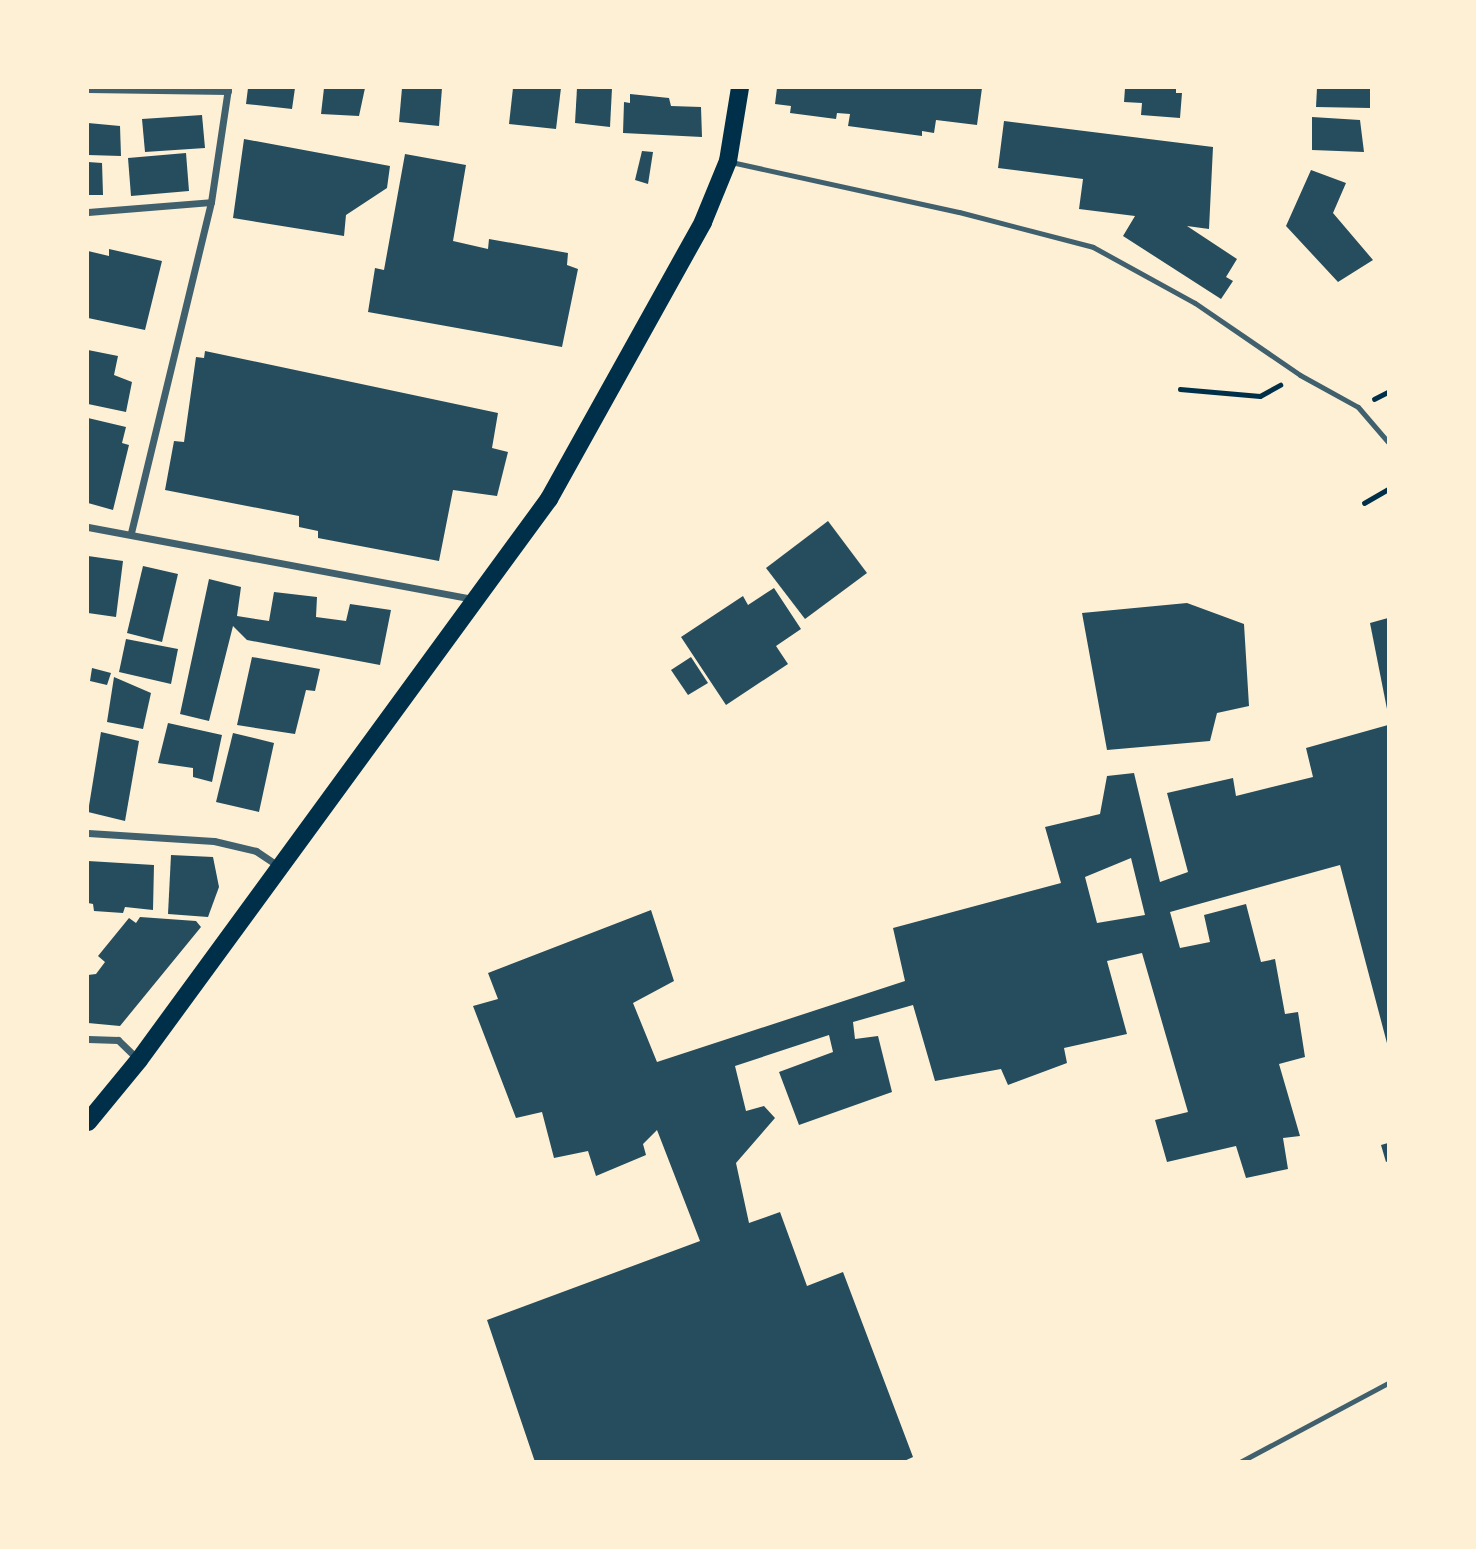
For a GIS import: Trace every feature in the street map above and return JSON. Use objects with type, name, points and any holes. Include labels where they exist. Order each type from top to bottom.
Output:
[{"type":"main road","points":[[88,1122],[139,1060],[549,499],[702,222],[728,161],[740,88]]},
{"type":"street","points":[[88,89],[228,89],[212,202],[131,534]]},
{"type":"street","points":[[88,212],[212,202]]},
{"type":"street","points":[[88,527],[476,600]]},
{"type":"street","points":[[88,833],[214,841],[256,851],[280,867]]},
{"type":"street","points":[[88,1039],[118,1040],[139,1060]]},
{"type":"lane","points":[[728,161],[960,212],[1093,247],[1195,303],[1300,375],[1357,407],[1388,442]]},
{"type":"lane","points":[[1240,1461],[1388,1383]]},
{"type":"path","points":[[1180,389],[1260,396],[1300,375]]},
{"type":"path","points":[[1364,503],[1388,489]]},
{"type":"building","points":[[248,88],[295,88],[292,109],[246,104]]},
{"type":"building","points":[[324,88],[365,88],[359,116],[321,114]]},
{"type":"building","points":[[402,88],[442,88],[439,126],[399,122]]},
{"type":"building","points":[[513,88],[561,88],[556,129],[509,124]]},
{"type":"building","points":[[577,88],[612,88],[610,127],[575,123]]},
{"type":"building","points":[[777,88],[982,88],[977,125],[936,120],[934,133],[922,131],[922,136],[848,126],[850,114],[837,113],[836,119],[790,113],[791,106],[775,104]]},
{"type":"building","points":[[1125,88],[1176,88],[1176,93],[1182,93],[1180,118],[1141,115],[1142,103],[1124,102]]},
{"type":"building","points":[[1317,88],[1370,88],[1370,108],[1316,107]]},
{"type":"building","points":[[630,94],[669,98],[671,106],[701,107],[702,137],[623,133],[624,102],[630,103]]},
{"type":"building","points":[[202,115],[205,148],[145,152],[142,119]]},
{"type":"building","points":[[1312,117],[1360,120],[1364,152],[1312,150]]},
{"type":"building","points":[[1004,121],[1213,147],[1209,229],[1187,226],[1237,259],[1226,277],[1233,281],[1221,299],[1123,236],[1135,216],[1079,209],[1083,179],[998,168]]},
{"type":"building","points":[[88,123],[120,126],[121,156],[88,155]]},
{"type":"building","points":[[244,139],[390,166],[387,188],[346,215],[344,236],[233,218]]},
{"type":"building","points":[[642,151],[653,152],[648,184],[635,180]]},
{"type":"building","points":[[186,153],[189,191],[131,196],[128,158]]},
{"type":"building","points":[[405,154],[466,165],[453,241],[488,249],[489,239],[568,253],[567,265],[578,269],[562,347],[368,312],[375,268],[384,270]]},
{"type":"building","points":[[88,162],[102,163],[103,195],[88,195]]},
{"type":"building","points":[[1311,170],[1346,183],[1333,213],[1373,260],[1338,282],[1286,226]]},
{"type":"building","points":[[109,249],[162,261],[145,330],[88,318],[88,251],[109,256]]},
{"type":"building","points":[[88,350],[118,356],[114,375],[132,382],[126,412],[88,404]]},
{"type":"building","points":[[205,351],[498,413],[492,448],[508,452],[497,496],[453,490],[439,561],[318,538],[318,531],[299,527],[299,516],[165,490],[174,441],[184,442],[196,357],[204,358]]},
{"type":"building","points":[[88,418],[126,427],[122,443],[129,445],[113,510],[88,503]]},
{"type":"building","points":[[828,521],[867,573],[805,619],[766,568]]},
{"type":"building","points":[[88,556],[123,561],[116,617],[88,613]]},
{"type":"building","points":[[143,566],[178,574],[162,642],[127,633]]},
{"type":"building","points":[[209,579],[241,587],[237,616],[269,621],[274,592],[317,597],[316,617],[346,621],[350,604],[391,610],[380,665],[247,640],[233,626],[209,721],[180,714]]},
{"type":"building","points":[[774,588],[801,629],[776,646],[788,664],[726,705],[681,637],[743,596],[748,605]]},
{"type":"building","points":[[1187,603],[1244,624],[1249,706],[1217,713],[1210,741],[1107,750],[1082,613]]},
{"type":"building","points":[[1388,618],[1388,709],[1387,709],[1370,623]]},
{"type":"building","points":[[126,639],[178,649],[171,684],[119,672]]},
{"type":"building","points":[[252,657],[320,669],[315,691],[306,690],[295,734],[237,725]]},
{"type":"building","points":[[691,657],[708,683],[688,695],[671,670]]},
{"type":"building","points":[[92,668],[111,673],[107,685],[90,681]]},
{"type":"building","points":[[114,677],[151,693],[143,729],[107,722]]},
{"type":"building","points":[[168,723],[222,735],[212,782],[193,777],[193,768],[158,763]]},
{"type":"building","points":[[1388,725],[1388,1047],[1340,865],[1170,912],[1180,948],[1210,942],[1204,915],[1246,904],[1261,962],[1275,959],[1285,1014],[1298,1012],[1305,1057],[1279,1064],[1300,1136],[1283,1138],[1288,1169],[1246,1178],[1236,1146],[1167,1162],[1155,1120],[1188,1112],[1142,953],[1107,961],[1127,1034],[1064,1048],[1067,1063],[1008,1085],[1001,1069],[935,1081],[913,1005],[853,1022],[855,1039],[878,1036],[892,1092],[799,1125],[779,1072],[833,1052],[829,1035],[735,1066],[746,1111],[764,1106],[775,1118],[736,1163],[749,1223],[780,1212],[807,1286],[843,1272],[913,1457],[902,1462],[535,1462],[487,1320],[700,1241],[657,1130],[643,1144],[646,1155],[596,1176],[588,1151],[554,1158],[542,1112],[516,1118],[473,1006],[498,999],[488,973],[651,910],[674,981],[633,1003],[657,1062],[905,981],[893,928],[1061,883],[1045,827],[1100,814],[1107,776],[1134,773],[1160,882],[1188,872],[1167,793],[1233,778],[1236,796],[1313,777],[1306,748]],"holes":[[[1131,858],[1145,915],[1097,923],[1085,877]]]},
{"type":"building","points":[[101,732],[139,741],[125,821],[88,812]]},
{"type":"building","points":[[233,733],[274,743],[259,812],[216,802]]},
{"type":"building","points":[[171,855],[213,857],[219,887],[208,917],[168,914]]},
{"type":"building","points":[[88,861],[154,865],[153,910],[125,907],[123,913],[94,911],[93,904],[88,903]]},
{"type":"building","points":[[140,917],[196,921],[201,927],[120,1026],[88,1023],[88,975],[96,974],[105,962],[98,956],[129,918],[136,923]]},
{"type":"building","points":[[1388,1143],[1388,1161],[1386,1162],[1381,1145]]}]
